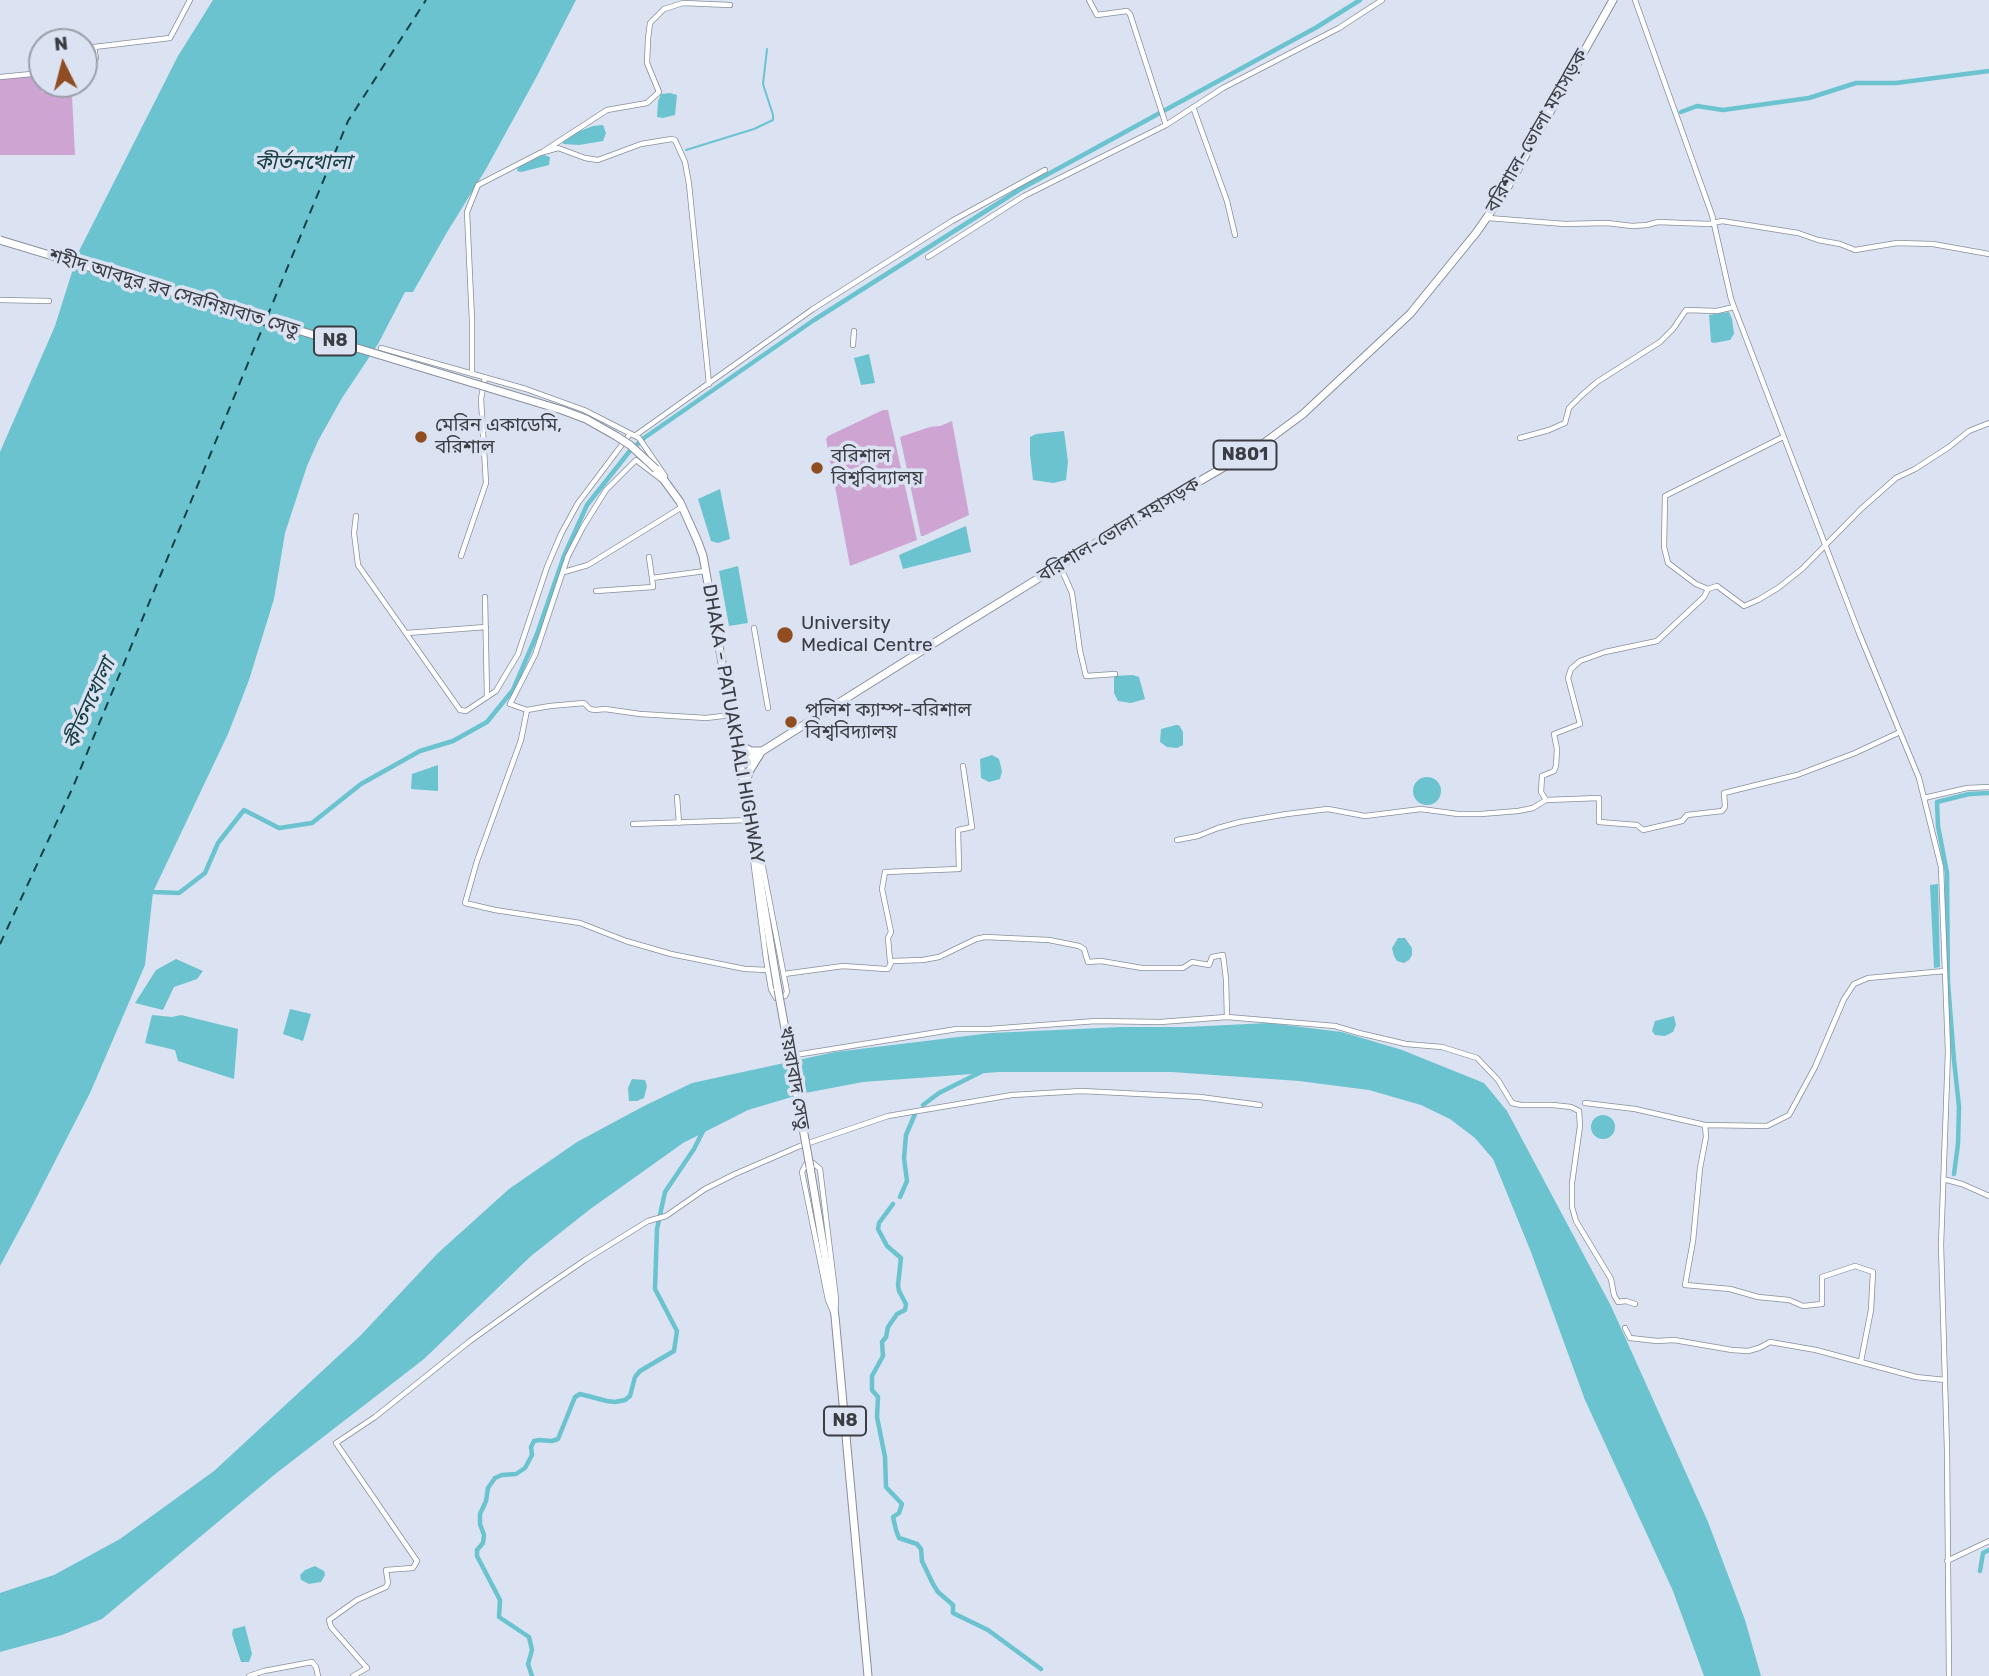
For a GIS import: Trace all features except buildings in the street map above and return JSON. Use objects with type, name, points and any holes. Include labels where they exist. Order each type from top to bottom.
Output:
[{"type":"highway","name":"বরিশাল-ভোলা মহাসড়ক","points":[[740,765],[1060,566],[1260,446],[1303,414],[1409,314],[1487,218],[1506,190],[1613,0]]},
{"type":"highway","name":"শহীদ আবদুর রব সেরনিয়াবাত সেতু","points":[[0,240],[562,410],[616,436],[656,469]]},
{"type":"highway","name":"DHAKA - PATUAKHALI HIGHWAY","points":[[656,469],[682,507],[698,541],[706,571],[778,990]]},
{"type":"highway","points":[[736,739],[751,751],[762,750]]},
{"type":"highway","points":[[744,786],[750,769],[762,750]]},
{"type":"highway","name":"খয়রাবাদ সেতু","points":[[778,990],[835,1316]]},
{"type":"highway","name":"N8","points":[[835,1316],[868,1676]]},
{"type":"street","points":[[98,47],[170,38],[190,0]]},
{"type":"street","points":[[1089,0],[1097,15],[1127,11],[1130,14],[1165,122]]},
{"type":"street","points":[[928,257],[1024,196],[1339,28],[1382,0]]},
{"type":"street","points":[[1635,0],[1714,223],[1734,307],[1825,545],[1919,778],[1941,867],[1948,1051],[1941,1245],[1949,1676]]},
{"type":"street","points":[[472,374],[467,212],[478,185],[540,153],[607,110],[647,103],[659,92],[647,63],[648,39],[650,23],[664,9],[682,3],[730,5]]},
{"type":"street","points":[[0,78],[28,75]]},
{"type":"street","points":[[1193,107],[1227,201],[1235,234]]},
{"type":"street","points":[[540,153],[558,148],[598,160],[641,144],[675,140],[685,162],[689,184],[709,384]]},
{"type":"street","points":[[356,516],[358,565],[460,710],[466,711],[496,691],[518,654],[561,534],[585,494],[635,435],[813,309],[952,221],[1045,170]]},
{"type":"street","points":[[1487,218],[1632,226],[1658,222],[1722,221],[1790,232],[1855,250],[1897,243],[1933,244],[1989,254]]},
{"type":"street","points":[[0,300],[49,301]]},
{"type":"street","points":[[1520,438],[1565,423],[1569,408],[1581,396],[1597,382],[1660,342],[1686,310],[1717,311],[1734,307]]},
{"type":"street","points":[[853,345],[854,331]]},
{"type":"street","points":[[381,348],[485,377],[584,410],[635,435],[644,443],[669,485]]},
{"type":"street","points":[[461,556],[486,483],[481,399],[485,377]]},
{"type":"street","points":[[1783,437],[1665,496],[1664,547],[1668,564],[1696,584],[1708,589],[1717,586],[1744,606],[1778,588],[1802,569],[1896,478],[1915,469],[1969,431],[1989,423]]},
{"type":"street","points":[[669,485],[639,461],[633,461],[602,497],[575,543],[535,655],[510,705],[527,710],[583,703],[595,710],[640,714],[706,718],[732,715]]},
{"type":"street","points":[[564,573],[587,565],[682,507]]},
{"type":"street","points":[[596,591],[653,587],[649,557]]},
{"type":"street","points":[[1060,566],[1072,593],[1086,676],[1115,674]]},
{"type":"street","points":[[652,578],[706,571]]},
{"type":"street","points":[[1546,800],[1541,792],[1542,776],[1555,771],[1557,749],[1554,734],[1580,724],[1568,678],[1571,669],[1580,661],[1605,652],[1657,641],[1704,597],[1708,589]]},
{"type":"street","points":[[485,597],[487,698]]},
{"type":"street","points":[[407,633],[486,627]]},
{"type":"street","points":[[754,628],[768,708]]},
{"type":"street","points":[[527,710],[521,740],[477,861],[465,903],[495,911],[580,923],[626,942],[671,954],[746,969],[768,970]]},
{"type":"street","points":[[1178,840],[1240,822],[1328,809],[1366,816],[1421,809],[1481,814],[1534,808],[1546,800],[1599,798],[1599,822],[1637,825],[1643,830],[1682,821],[1687,816],[1722,811],[1724,793],[1797,775],[1856,753],[1900,732]]},
{"type":"street","points":[[784,974],[843,966],[888,969],[891,962],[888,938],[891,932],[882,889],[885,872],[959,869],[958,830],[972,827],[963,766]]},
{"type":"street","points":[[1924,799],[1967,788],[1989,787]]},
{"type":"street","points":[[677,797],[679,823]]},
{"type":"street","points":[[633,824],[751,824]]},
{"type":"street","points":[[751,824],[761,857],[787,992],[785,996],[776,998],[771,989],[768,970],[751,824]]},
{"type":"street","points":[[891,962],[939,957],[985,937],[1049,940],[1079,946],[1084,949],[1088,962],[1101,961],[1142,968],[1183,968],[1192,961],[1209,965],[1212,957],[1223,955],[1227,1017]]},
{"type":"street","points":[[1585,1103],[1635,1110],[1705,1125],[1768,1126],[1789,1115],[1818,1061],[1844,999],[1854,984],[1868,978],[1945,971]]},
{"type":"street","points":[[795,1055],[957,1029],[1227,1017],[1335,1026],[1406,1044],[1442,1047],[1477,1059],[1498,1080],[1512,1103],[1571,1107],[1579,1111],[1572,1207],[1576,1221],[1611,1279],[1618,1301],[1635,1304]]},
{"type":"street","points":[[353,1676],[367,1668],[331,1627],[329,1620],[358,1600],[386,1587],[386,1570],[413,1568],[417,1561],[336,1443],[541,1290],[648,1222],[666,1216],[705,1189],[734,1174],[800,1146],[888,1116],[945,1105],[1012,1095],[1082,1091],[1200,1097],[1259,1105]]},
{"type":"street","points":[[1705,1125],[1706,1137],[1685,1285],[1730,1289],[1758,1297],[1788,1300],[1803,1306],[1822,1304],[1822,1277],[1855,1266],[1873,1272],[1871,1310],[1861,1361]]},
{"type":"street","points":[[813,1163],[820,1169],[836,1299],[835,1316],[828,1300],[803,1172],[806,1164],[813,1163]]},
{"type":"street","points":[[1943,1179],[1989,1195]]},
{"type":"street","points":[[1625,1328],[1630,1338],[1674,1340],[1732,1350],[1748,1351],[1770,1342],[1816,1350],[1916,1377],[1945,1380]]},
{"type":"street","points":[[1947,1561],[1989,1541]]},
{"type":"street","points":[[249,1676],[312,1662],[318,1676]]},
{"type":"shaded area","points":[[28,76],[28,98],[72,98],[75,155],[0,155],[0,78]]},
{"type":"shaded area","points":[[883,410],[888,410],[917,540],[850,566],[826,439]]},
{"type":"shaded area","points":[[952,421],[969,515],[921,536],[900,437]]},
{"type":"water","name":"কীর্তনখোলা","points":[[213,0],[576,0],[486,169],[413,292],[405,292],[378,344],[342,398],[318,441],[285,533],[274,599],[249,680],[228,734],[153,892],[145,965],[90,1093],[0,1266],[0,452],[55,326],[78,253],[178,56]]},
{"type":"water","points":[[661,94],[677,95],[675,115],[657,117]]},
{"type":"water","points":[[603,125],[606,133],[603,141],[579,145],[563,144],[563,141],[575,133]]},
{"type":"water","points":[[544,155],[550,157],[549,165],[517,171],[518,167]]},
{"type":"water","points":[[1729,312],[1734,334],[1730,340],[1711,342],[1709,315]]},
{"type":"water","points":[[869,354],[875,383],[861,385],[854,358]]},
{"type":"water","points":[[1064,431],[1068,462],[1066,480],[1053,483],[1033,480],[1030,437]]},
{"type":"water","points":[[720,489],[730,539],[718,543],[711,541],[698,499]]},
{"type":"water","points":[[966,526],[971,552],[903,569],[899,555]]},
{"type":"water","points":[[738,566],[748,623],[729,626],[719,571]]},
{"type":"water","points":[[1114,676],[1139,677],[1145,699],[1131,703],[1118,701],[1114,693]]},
{"type":"water","points":[[1179,725],[1183,732],[1183,745],[1177,748],[1167,747],[1160,742],[1161,729]]},
{"type":"water","points":[[992,755],[999,759],[1002,771],[1000,779],[989,782],[981,778],[980,759]]},
{"type":"water","points":[[438,765],[438,791],[411,789],[412,774]]},
{"type":"water","points":[[1427,777],[1437,781],[1441,791],[1437,801],[1427,805],[1417,801],[1413,791],[1417,781]]},
{"type":"water","points":[[1938,884],[1940,967],[1934,968],[1930,885]]},
{"type":"water","points":[[1398,938],[1405,938],[1412,948],[1412,955],[1404,963],[1397,961],[1392,948]]},
{"type":"water","points":[[176,959],[203,971],[197,979],[174,987],[163,1010],[135,1003],[156,970]]},
{"type":"water","points":[[290,1009],[311,1014],[303,1041],[283,1034]]},
{"type":"water","points":[[152,1015],[181,1015],[238,1029],[234,1079],[178,1061],[175,1050],[145,1043]]},
{"type":"water","points":[[1674,1016],[1676,1025],[1673,1032],[1665,1036],[1655,1035],[1652,1031],[1655,1021]]},
{"type":"water","points":[[1268,1023],[1342,1032],[1402,1050],[1484,1083],[1507,1111],[1611,1306],[1708,1522],[1745,1620],[1761,1676],[1704,1676],[1673,1591],[1585,1400],[1531,1252],[1493,1159],[1475,1138],[1450,1119],[1421,1105],[1369,1090],[1299,1081],[1172,1072],[999,1072],[863,1082],[805,1093],[748,1110],[683,1143],[589,1210],[531,1256],[424,1359],[274,1475],[102,1619],[62,1635],[0,1652],[0,1593],[54,1575],[120,1539],[214,1471],[360,1336],[438,1253],[509,1189],[577,1142],[644,1106],[692,1083],[835,1052],[991,1033]]},
{"type":"water","points":[[632,1079],[645,1080],[647,1086],[644,1098],[637,1101],[629,1101],[628,1088]]},
{"type":"water","points":[[1603,1115],[1611,1119],[1615,1127],[1611,1135],[1603,1139],[1595,1135],[1591,1127],[1595,1119]]},
{"type":"water","points":[[315,1566],[324,1571],[321,1582],[309,1584],[301,1580],[300,1575],[305,1570]]},
{"type":"water","points":[[245,1626],[252,1654],[249,1662],[241,1662],[232,1634],[233,1629]]},
{"type":"waterway","points":[[149,890],[179,893],[205,873],[218,843],[244,810],[279,828],[312,823],[361,784],[420,751],[453,741],[487,722],[513,690],[537,634],[564,556],[587,505],[629,452],[644,438],[814,320],[1019,190],[1317,27],[1360,0]]},
{"type":"waterway","points":[[686,150],[754,129],[773,120],[763,84],[767,49]]},
{"type":"waterway","points":[[1681,112],[1697,106],[1723,110],[1809,98],[1856,83],[1896,83],[1989,71]]},
{"type":"waterway","points":[[1954,1174],[1959,1107],[1948,983],[1947,873],[1938,826],[1937,802],[1969,794],[1989,793]]},
{"type":"waterway","points":[[923,1105],[939,1093],[981,1072]]},
{"type":"waterway","points":[[900,1197],[907,1181],[904,1158],[906,1135],[915,1114]]},
{"type":"waterway","points":[[532,1676],[528,1664],[532,1650],[529,1637],[499,1617],[500,1600],[477,1556],[477,1550],[483,1543],[480,1514],[488,1488],[495,1478],[516,1474],[525,1468],[532,1455],[531,1447],[534,1441],[558,1439],[575,1397],[580,1394],[607,1401],[625,1400],[630,1396],[635,1377],[640,1371],[674,1351],[677,1331],[655,1289],[657,1229],[665,1192],[704,1129]]},
{"type":"waterway","points":[[893,1204],[879,1223],[878,1229],[887,1246],[901,1258],[898,1285],[906,1304],[905,1310],[897,1314],[888,1327],[882,1342],[883,1356],[872,1376],[872,1390],[878,1397],[877,1417],[885,1457],[886,1487],[902,1504],[899,1513],[893,1517],[896,1530],[899,1538],[917,1544],[921,1549],[922,1561],[933,1584],[953,1605],[953,1613],[988,1630],[1041,1669]]},
{"type":"waterway","points":[[1980,1571],[1983,1553],[1989,1550]]},
{"type":"ferry route","points":[[267,317],[348,121],[426,0]]},
{"type":"ferry route","points":[[0,944],[73,787],[265,322]]},
{"type":"place","name":"মেরিন একাডেমি, বরিশাল","points":[[421,437]]},
{"type":"place","name":"বরিশাল বিশ্ববিদ্যালয়","points":[[817,468]]},
{"type":"place","name":"University Medical Centre","points":[[785,635]]},
{"type":"place","name":"পুলিশ ক্যাম্প-বরিশাল বিশ্ববিদ্যালয়","points":[[791,722]]}]
